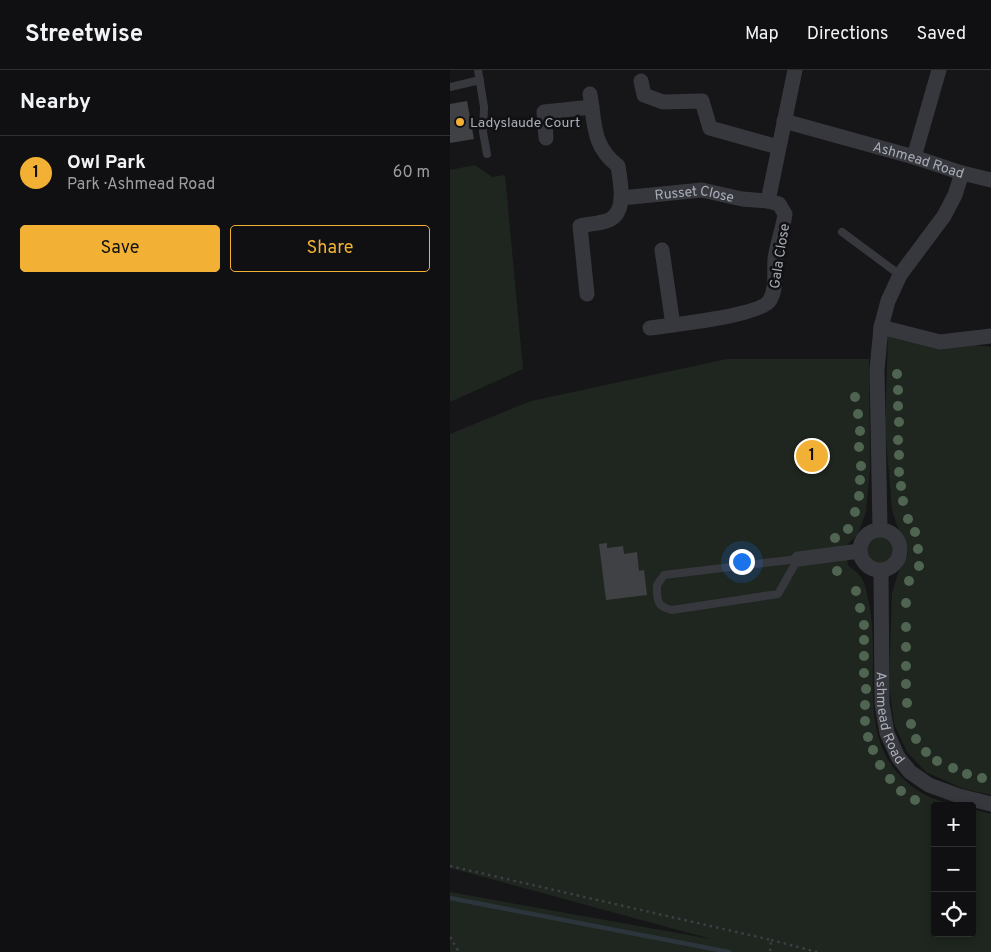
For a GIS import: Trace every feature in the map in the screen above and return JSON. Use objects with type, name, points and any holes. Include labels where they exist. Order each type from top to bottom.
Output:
[{"type":"street","points":[[768,201],[795,70]]},
{"type":"street","points":[[914,157],[939,70]]},
{"type":"street","points":[[641,81],[644,95],[663,102],[702,100],[710,128],[778,147]]},
{"type":"street","points":[[546,138],[544,112],[591,100],[598,144],[607,157],[618,166],[621,198],[619,210],[611,219],[580,226],[587,294]]},
{"type":"street","name":"Ashmead Road","points":[[784,121],[914,157],[962,173],[955,195],[944,216],[900,275],[888,301],[881,328],[877,370],[880,529]]},
{"type":"street","points":[[962,173],[991,180]]},
{"type":"street","name":"Russet Close","points":[[621,198],[702,190],[742,199],[768,201]]},
{"type":"street","name":"Gala Close","points":[[650,328],[757,310],[770,302],[774,291],[776,257],[785,214],[779,204],[768,201]]},
{"type":"street","points":[[662,250],[673,325]]},
{"type":"street","points":[[881,328],[940,342],[991,336]]},
{"type":"street","points":[[880,529],[893,534],[901,548],[895,564],[881,571],[867,566],[860,551],[866,536],[880,529]]},
{"type":"street","points":[[798,559],[860,551]]},
{"type":"street","name":"Ashmead Road","points":[[881,571],[882,702],[887,733],[898,757],[910,772],[929,785],[959,796],[991,804]]},
{"type":"lane","points":[[478,70],[484,108],[483,132],[487,154]]},
{"type":"lane","points":[[450,87],[480,80]]},
{"type":"lane","points":[[842,232],[900,275]]},
{"type":"lane","points":[[798,559],[778,594],[672,610],[664,608],[658,601],[657,585],[664,575],[798,559]]},
{"type":"path","points":[[450,866],[817,952]]},
{"type":"path","points":[[450,937],[459,952]]},
{"type":"path","points":[[770,952],[771,940]]},
{"type":"shaded area","points":[[475,165],[492,177],[505,175],[523,369],[450,402],[450,170]]},
{"type":"shaded area","points":[[888,334],[991,347],[991,795],[964,789],[926,772],[907,752],[894,724],[889,683],[892,593],[898,573],[908,555],[907,544],[898,528],[892,510],[885,429]]},
{"type":"shaded area","points":[[727,359],[869,359],[870,470],[866,512],[858,534],[846,546],[848,566],[861,577],[869,603],[872,630],[874,709],[878,733],[886,756],[901,777],[925,795],[947,802],[931,802],[931,937],[976,937],[976,810],[991,814],[991,952],[450,952],[450,892],[711,939],[450,868],[450,434],[531,401]]},
{"type":"shaded area","points":[[879,537],[889,541],[893,551],[889,561],[879,565],[869,561],[865,551],[869,541]]},
{"type":"building","name":"Ladyslaude Court","points":[[467,101],[474,139],[450,143],[450,104]]},
{"type":"building","points":[[607,543],[607,548],[623,546],[624,554],[637,552],[639,571],[644,570],[647,595],[606,600],[599,544]]},
{"type":"waterway","points":[[450,898],[729,952]]},
{"type":"place","name":"Ladyslaude Court","points":[[460,122]]},
{"type":"place","name":"Owl Park","points":[[812,456]]}]
